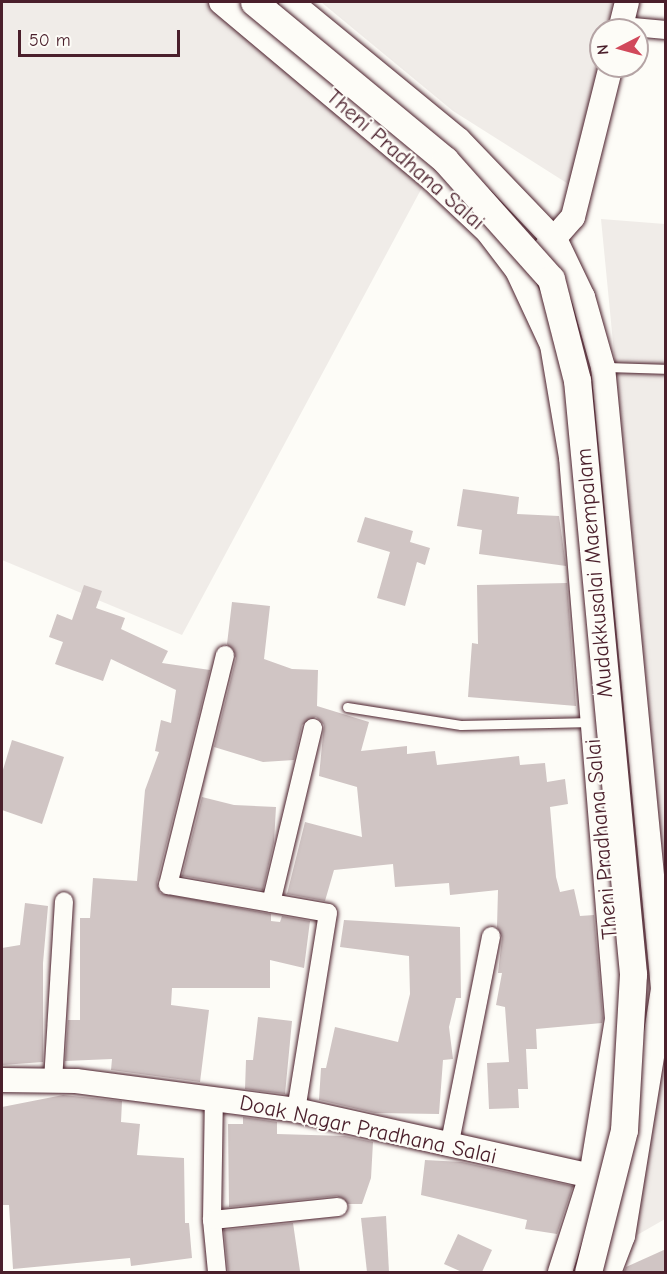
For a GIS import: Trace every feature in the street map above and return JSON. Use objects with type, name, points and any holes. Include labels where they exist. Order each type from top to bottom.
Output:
[{"type":"main road","name":"Theni Pradhana Salai","points":[[221,2],[432,179],[488,232],[517,270],[554,356],[571,457],[617,1019],[591,1176],[563,1265]]},
{"type":"main road","name":"Mudakkusalai Maempalam","points":[[254,2],[445,160],[551,279],[577,380],[633,974],[624,1130],[602,1272]]},
{"type":"main road","name":"Theni Pradhana Salai","points":[[291,2],[459,140],[556,241],[584,297],[603,367],[663,989],[623,1236],[602,1272]]},
{"type":"main road","points":[[623,18],[627,2]]},
{"type":"main road","points":[[517,270],[556,241],[573,217],[608,78]]},
{"type":"main road","name":"Doak Nagar Pradhana Salai","points":[[2,1080],[53,1081],[214,1098],[296,1110],[449,1147],[591,1176]]},
{"type":"main road","points":[[563,1265],[602,1272]]},
{"type":"street","points":[[649,29],[666,30]]},
{"type":"street","points":[[225,655],[168,885],[328,913],[296,1110]]},
{"type":"street","points":[[271,903],[313,728]]},
{"type":"street","points":[[53,1081],[64,901]]},
{"type":"street","points":[[449,1147],[491,936]]},
{"type":"street","points":[[214,1098],[212,1220],[217,1272]]},
{"type":"street","points":[[212,1220],[338,1207]]},
{"type":"lane","points":[[603,367],[666,369]]},
{"type":"lane","points":[[348,707],[461,725],[592,722]]},
{"type":"shaded area","points":[[2,2],[209,2],[425,182],[182,635],[2,560]]},
{"type":"shaded area","points":[[321,2],[620,2],[615,18],[589,18],[589,78],[598,78],[573,187],[453,111]]},
{"type":"shaded area","points":[[601,219],[665,224],[665,877]]},
{"type":"shaded area","points":[[665,1051],[665,1219],[632,1238]]},
{"type":"building","points":[[463,489],[519,497],[517,514],[559,516],[566,566],[479,554],[482,530],[457,526]]},
{"type":"building","points":[[365,517],[413,531],[410,542],[430,548],[425,565],[417,562],[405,606],[377,598],[390,552],[357,542]]},
{"type":"building","points":[[567,583],[576,706],[468,697],[472,643],[478,644],[477,585]]},
{"type":"building","points":[[84,585],[102,591],[96,608],[125,618],[121,629],[168,651],[162,663],[210,670],[157,882],[160,893],[271,914],[271,921],[280,922],[282,916],[310,921],[304,968],[270,960],[270,988],[172,988],[171,1005],[209,1010],[200,1082],[111,1070],[112,1059],[65,1061],[68,1020],[80,1020],[80,918],[90,918],[93,878],[137,881],[145,790],[159,752],[155,751],[161,720],[171,723],[176,690],[111,659],[103,681],[55,664],[63,642],[49,637],[57,614],[72,620]]},
{"type":"building","points":[[232,602],[270,606],[264,659],[292,669],[318,670],[317,706],[369,722],[361,751],[407,746],[407,754],[435,751],[437,765],[519,756],[520,765],[545,763],[547,782],[565,779],[568,804],[550,807],[556,877],[560,892],[574,889],[580,916],[594,915],[603,1018],[602,1023],[536,1029],[537,1049],[526,1049],[528,1089],[518,1089],[519,1108],[489,1109],[487,1063],[509,1062],[505,1007],[496,1005],[502,973],[498,973],[502,938],[497,927],[498,890],[450,895],[449,883],[395,887],[393,864],[334,870],[325,901],[287,894],[305,822],[362,837],[357,787],[319,776],[324,725],[316,717],[302,725],[294,760],[263,762],[214,747],[236,658],[227,644]]},
{"type":"building","points":[[12,740],[64,757],[42,824],[2,810],[2,773]]},
{"type":"building","points":[[202,797],[234,805],[276,807],[274,842],[263,890],[182,876]]},
{"type":"building","points":[[25,903],[48,906],[43,963],[43,1062],[2,1065],[2,948],[20,945]]},
{"type":"building","points":[[344,920],[460,927],[461,998],[456,998],[449,1027],[453,1059],[443,1060],[439,1114],[375,1113],[319,1100],[321,1068],[326,1068],[335,1027],[398,1042],[410,994],[409,956],[340,947]]},
{"type":"building","points":[[258,1017],[292,1021],[285,1094],[245,1089],[246,1060],[253,1060]]},
{"type":"building","points":[[63,1095],[122,1101],[121,1122],[140,1124],[137,1155],[184,1158],[185,1223],[189,1223],[192,1258],[131,1266],[130,1258],[13,1269],[9,1205],[2,1205],[2,1107]]},
{"type":"building","points":[[243,1117],[277,1122],[277,1134],[345,1136],[373,1142],[371,1178],[362,1204],[348,1204],[337,1196],[229,1207],[228,1124],[243,1124]]},
{"type":"building","points":[[425,1160],[462,1162],[573,1186],[557,1234],[525,1229],[527,1220],[421,1195]]},
{"type":"building","points":[[386,1216],[389,1272],[367,1272],[361,1218]]},
{"type":"building","points":[[293,1223],[300,1271],[228,1272],[224,1230]]},
{"type":"building","points":[[458,1234],[492,1250],[482,1272],[462,1272],[444,1264]]},
{"type":"building","points":[[666,1249],[666,1272],[624,1272],[626,1267]]}]
